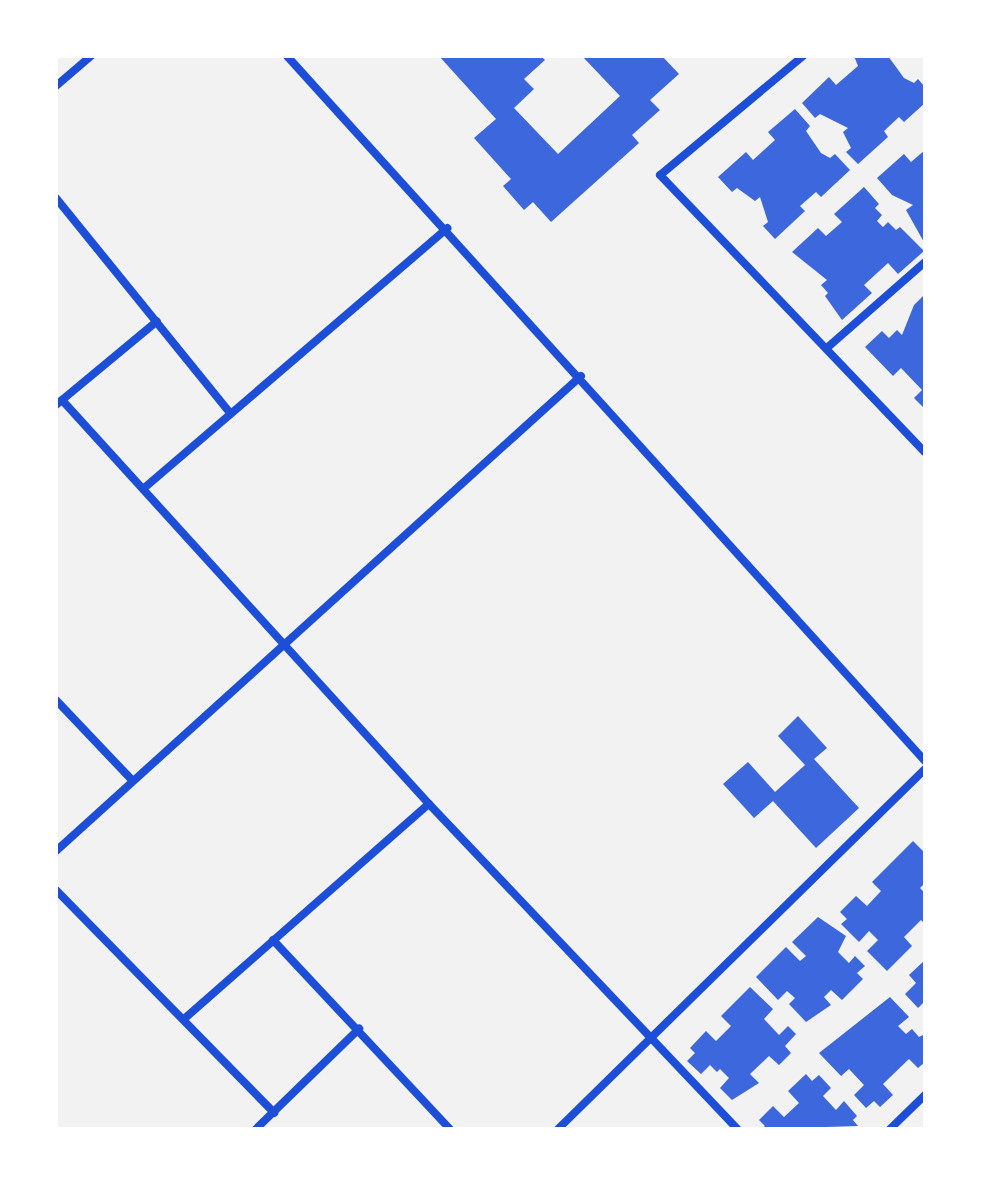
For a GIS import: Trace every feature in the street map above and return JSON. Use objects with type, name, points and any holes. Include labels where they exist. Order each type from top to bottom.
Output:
[{"type":"street","points":[[56,86],[91,56]]},
{"type":"street","points":[[287,56],[581,376],[925,761]]},
{"type":"street","points":[[803,56],[660,175],[828,347],[925,452]]},
{"type":"street","points":[[56,198],[229,412]]},
{"type":"street","points":[[143,489],[229,412],[447,228]]},
{"type":"street","points":[[828,347],[925,262]]},
{"type":"street","points":[[157,321],[59,402],[286,644],[429,804],[737,1129]]},
{"type":"street","points":[[56,851],[131,779],[286,644],[581,376]]},
{"type":"street","points":[[56,700],[131,779]]},
{"type":"street","points":[[558,1129],[925,769]]},
{"type":"street","points":[[184,1019],[429,804]]},
{"type":"street","points":[[56,890],[274,1113]]},
{"type":"street","points":[[273,940],[450,1129]]},
{"type":"street","points":[[256,1129],[359,1029]]},
{"type":"street","points":[[895,1127],[925,1095]]},
{"type":"building","points":[[439,56],[541,56],[545,60],[524,79],[534,89],[514,108],[558,154],[620,96],[582,56],[662,56],[679,74],[650,100],[660,110],[632,135],[639,143],[551,222],[533,202],[524,210],[503,186],[511,179],[474,138],[496,119]]},
{"type":"building","points":[[854,56],[888,56],[904,78],[914,83],[918,79],[925,87],[925,103],[904,122],[899,117],[884,131],[888,137],[858,164],[846,152],[851,148],[843,132],[848,128],[820,114],[815,118],[802,103],[829,77],[836,85],[858,66]]},
{"type":"building","points":[[795,109],[810,126],[806,131],[821,153],[830,158],[835,154],[850,170],[821,197],[816,192],[800,206],[805,211],[775,239],[763,226],[768,222],[760,197],[755,201],[737,188],[732,192],[718,177],[746,152],[753,160],[775,140],[768,132]]},
{"type":"building","points":[[925,150],[925,244],[906,210],[913,205],[892,195],[877,178],[904,154],[911,162]]},
{"type":"building","points":[[864,187],[879,204],[875,208],[882,215],[877,221],[883,227],[888,222],[896,230],[900,227],[924,251],[898,274],[888,263],[864,285],[872,293],[842,320],[825,296],[828,293],[821,285],[827,280],[792,252],[818,228],[826,236],[842,222],[834,214]]},
{"type":"building","points":[[925,294],[925,409],[914,398],[922,390],[901,368],[893,376],[865,347],[882,331],[889,338],[897,330],[902,335],[914,305]]},
{"type":"building","points":[[798,716],[827,748],[814,759],[859,808],[816,848],[773,801],[754,818],[723,784],[748,762],[775,792],[805,765],[778,736]]},
{"type":"building","points":[[913,841],[925,853],[925,883],[920,888],[925,893],[925,924],[921,920],[904,937],[912,946],[887,971],[867,951],[878,940],[869,931],[859,942],[841,924],[847,919],[840,912],[856,896],[867,906],[881,891],[872,882]]},
{"type":"building","points":[[818,917],[846,936],[838,952],[849,963],[855,956],[865,966],[857,973],[863,979],[842,1000],[831,990],[824,997],[831,1005],[806,1022],[789,1004],[795,998],[787,991],[778,1000],[756,977],[786,947],[800,961],[806,956],[792,942]]},
{"type":"building","points":[[925,960],[925,1001],[918,1008],[905,994],[916,983],[909,975]]},
{"type":"building","points":[[750,987],[773,1009],[764,1019],[779,1035],[788,1026],[796,1034],[785,1046],[791,1053],[779,1065],[769,1056],[750,1074],[759,1083],[732,1100],[720,1088],[729,1078],[720,1069],[717,1072],[710,1065],[701,1074],[687,1061],[695,1053],[690,1048],[706,1031],[716,1041],[731,1026],[721,1016]]},
{"type":"building","points":[[890,997],[909,1017],[898,1026],[906,1034],[912,1029],[919,1037],[925,1034],[925,1062],[918,1068],[909,1059],[883,1084],[893,1095],[880,1107],[874,1101],[866,1108],[854,1095],[864,1085],[849,1069],[841,1076],[819,1053]]},
{"type":"building","points":[[806,1074],[812,1081],[819,1075],[831,1088],[823,1096],[836,1110],[844,1101],[857,1116],[853,1120],[858,1126],[761,1129],[765,1126],[759,1120],[773,1106],[784,1117],[799,1103],[788,1091]]}]
